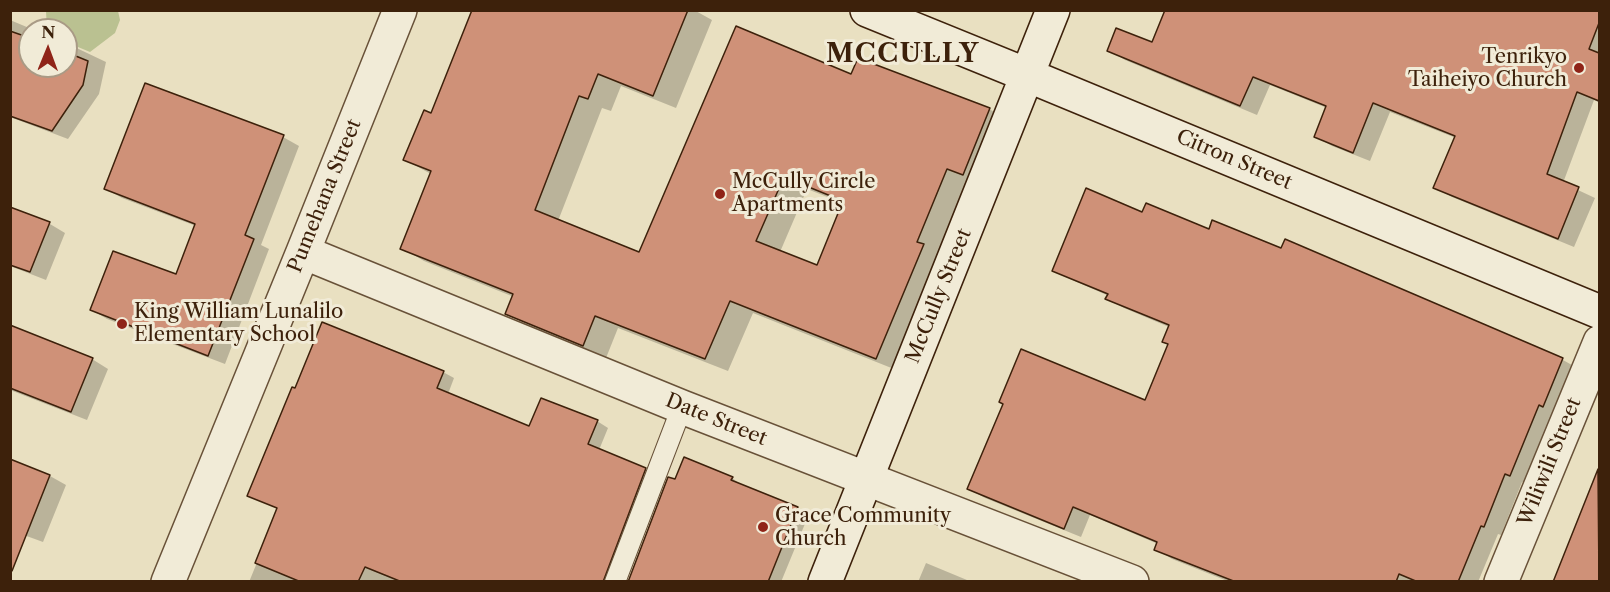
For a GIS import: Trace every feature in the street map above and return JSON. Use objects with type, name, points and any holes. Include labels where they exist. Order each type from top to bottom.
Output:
[{"type":"street","name":"Pumehana Street","points":[[168,582],[400,10]]},
{"type":"street","name":"Citron Street","points":[[867,10],[1599,312]]},
{"type":"street","name":"McCully Street","points":[[825,582],[1053,10]]},
{"type":"street","name":"Date Street","points":[[303,252],[682,407],[1132,582]]},
{"type":"street","name":"Wiliwili Street","points":[[1501,582],[1599,342]]},
{"type":"lane","points":[[615,582],[682,407]]},
{"type":"green space","points":[[46,11],[118,11],[120,20],[115,33],[90,52],[78,47],[78,18],[46,18]]},
{"type":"building","points":[[472,10],[688,10],[653,96],[598,74],[588,99],[579,96],[535,210],[639,252],[736,26],[851,74],[858,58],[990,108],[963,175],[947,169],[917,242],[924,244],[876,359],[730,301],[705,359],[595,316],[583,346],[505,314],[513,294],[400,249],[431,171],[403,160],[424,110],[431,113]],"holes":[[[784,177],[843,201],[817,265],[756,241]]]},
{"type":"building","points":[[1165,10],[1599,10],[1599,23],[1589,49],[1599,53],[1599,101],[1577,92],[1547,174],[1579,187],[1558,239],[1433,188],[1455,136],[1373,103],[1353,153],[1314,137],[1326,106],[1253,77],[1240,106],[1107,51],[1116,28],[1152,42]]},
{"type":"building","points":[[10,31],[18,34],[18,78],[78,78],[78,57],[88,61],[83,85],[52,131],[10,116]]},
{"type":"building","points":[[145,83],[284,135],[245,235],[254,239],[208,356],[90,310],[113,251],[176,274],[195,224],[104,189]]},
{"type":"building","points":[[1086,188],[1142,212],[1146,203],[1209,229],[1212,220],[1281,248],[1285,239],[1563,358],[1543,407],[1539,405],[1510,476],[1505,474],[1484,527],[1481,526],[1458,582],[1418,582],[1399,574],[1396,582],[1236,582],[1154,550],[1157,542],[1073,507],[1064,529],[967,489],[1003,404],[999,402],[1021,349],[1145,400],[1168,344],[1162,342],[1169,325],[1105,299],[1108,294],[1052,271]]},
{"type":"building","points":[[10,207],[50,222],[30,272],[10,265]]},
{"type":"building","points":[[322,322],[444,371],[437,388],[529,426],[541,398],[598,420],[588,444],[646,468],[603,582],[402,582],[365,567],[358,582],[301,582],[255,563],[277,508],[247,496],[292,387],[295,388]]},
{"type":"building","points":[[10,325],[93,358],[71,412],[10,388]]},
{"type":"building","points":[[684,457],[733,477],[731,480],[798,507],[768,582],[628,582],[668,477],[675,479]]},
{"type":"building","points":[[10,459],[50,475],[12,571],[10,571]]},
{"type":"building","points":[[1598,469],[1599,582],[1553,582]]},
{"type":"place","name":"Tenrikyo Taiheiyo Church","points":[[1579,68]]},
{"type":"place","name":"McCully Circle Apartments","points":[[720,194]]},
{"type":"place","name":"King William Lunalilo Elementary School","points":[[122,324]]},
{"type":"place","name":"Grace Community Church","points":[[763,527]]},
{"type":"district","name":"MCCULLY","points":[[903,54]]}]
